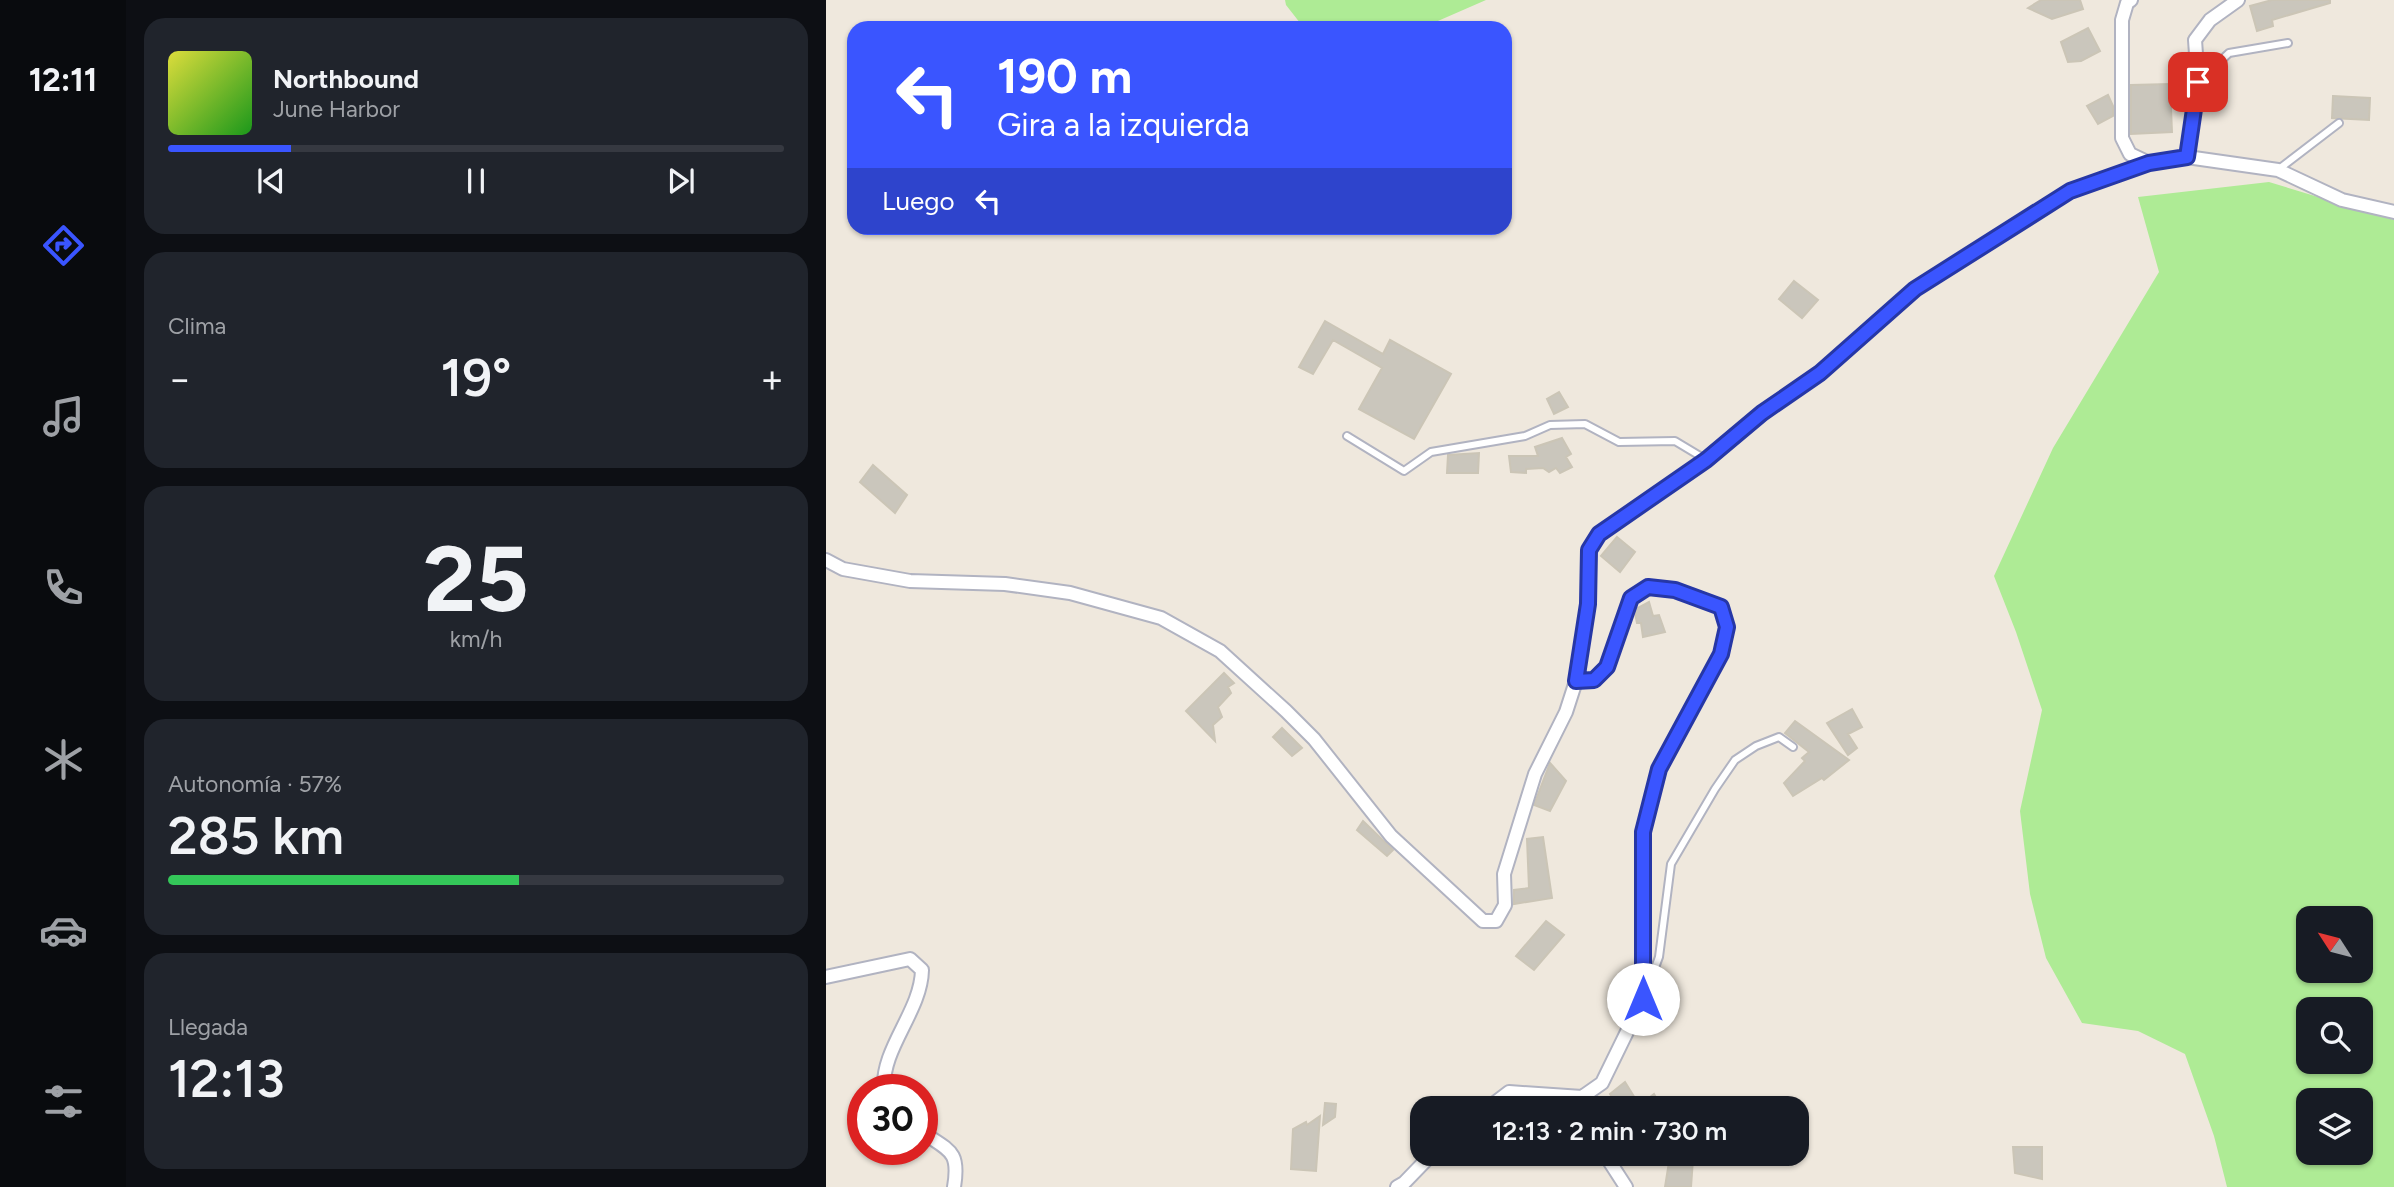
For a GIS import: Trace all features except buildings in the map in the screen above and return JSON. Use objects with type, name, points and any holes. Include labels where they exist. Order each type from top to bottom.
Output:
[{"type":"street","points":[[2131,0],[2127,3],[2122,20],[2122,138],[2130,154],[2149,163]]},
{"type":"street","points":[[2187,157],[2198,82],[2195,40],[2210,20],[2238,0]]},
{"type":"street","points":[[826,560],[844,569],[910,581],[1005,584],[1070,593],[1161,618],[1220,651],[1314,739],[1391,835],[1483,921],[1496,921],[1505,905],[1504,874],[1535,774],[1566,712],[1576,681],[1588,604],[1589,550],[1599,534],[1613,522],[1706,460],[1762,413],[1820,373],[1915,289],[2070,191],[2149,163],[2187,157],[2278,170],[2342,200],[2394,212]]},
{"type":"street","points":[[1576,681],[1594,680],[1607,667],[1631,598],[1648,587],[1675,590],[1721,607],[1727,627],[1721,654],[1659,769],[1643,832],[1643,999],[1602,1083],[1590,1096]]},
{"type":"street","points":[[826,977],[910,959],[922,970],[922,986],[885,1074]]},
{"type":"street","points":[[1504,1096],[1509,1092],[1539,1096]]},
{"type":"street","points":[[938,1143],[953,1153],[957,1169],[954,1187]]},
{"type":"street","points":[[1397,1187],[1420,1166]]},
{"type":"street","points":[[1612,1166],[1626,1187]]},
{"type":"lane","points":[[2198,82],[2229,53],[2288,43]]},
{"type":"lane","points":[[2278,170],[2339,123]]},
{"type":"lane","points":[[1347,436],[1404,471],[1431,452],[1525,436],[1550,425],[1585,424],[1619,442],[1675,442],[1706,460]]},
{"type":"lane","points":[[1643,999],[1659,957],[1671,864],[1715,789],[1735,760],[1756,746],[1779,737],[1793,747]]},
{"type":"green space","points":[[1285,0],[1486,0],[1438,21],[1299,21]]},
{"type":"green space","points":[[2269,182],[2394,220],[2394,1187],[2227,1187],[2214,1136],[2185,1054],[2138,1031],[2082,1023],[2046,958],[2030,894],[2020,811],[2042,710],[1994,576],[2053,448],[2159,272],[2138,197]]},
{"type":"route","points":[[1643,999],[1643,832],[1659,769],[1721,654],[1727,627],[1721,607],[1675,590],[1648,587],[1631,598],[1607,667],[1594,680],[1576,681],[1588,604],[1589,550],[1599,534],[1613,522],[1706,460],[1762,413],[1820,373],[1915,289],[2070,191],[2149,163],[2187,157],[2198,82]]}]
